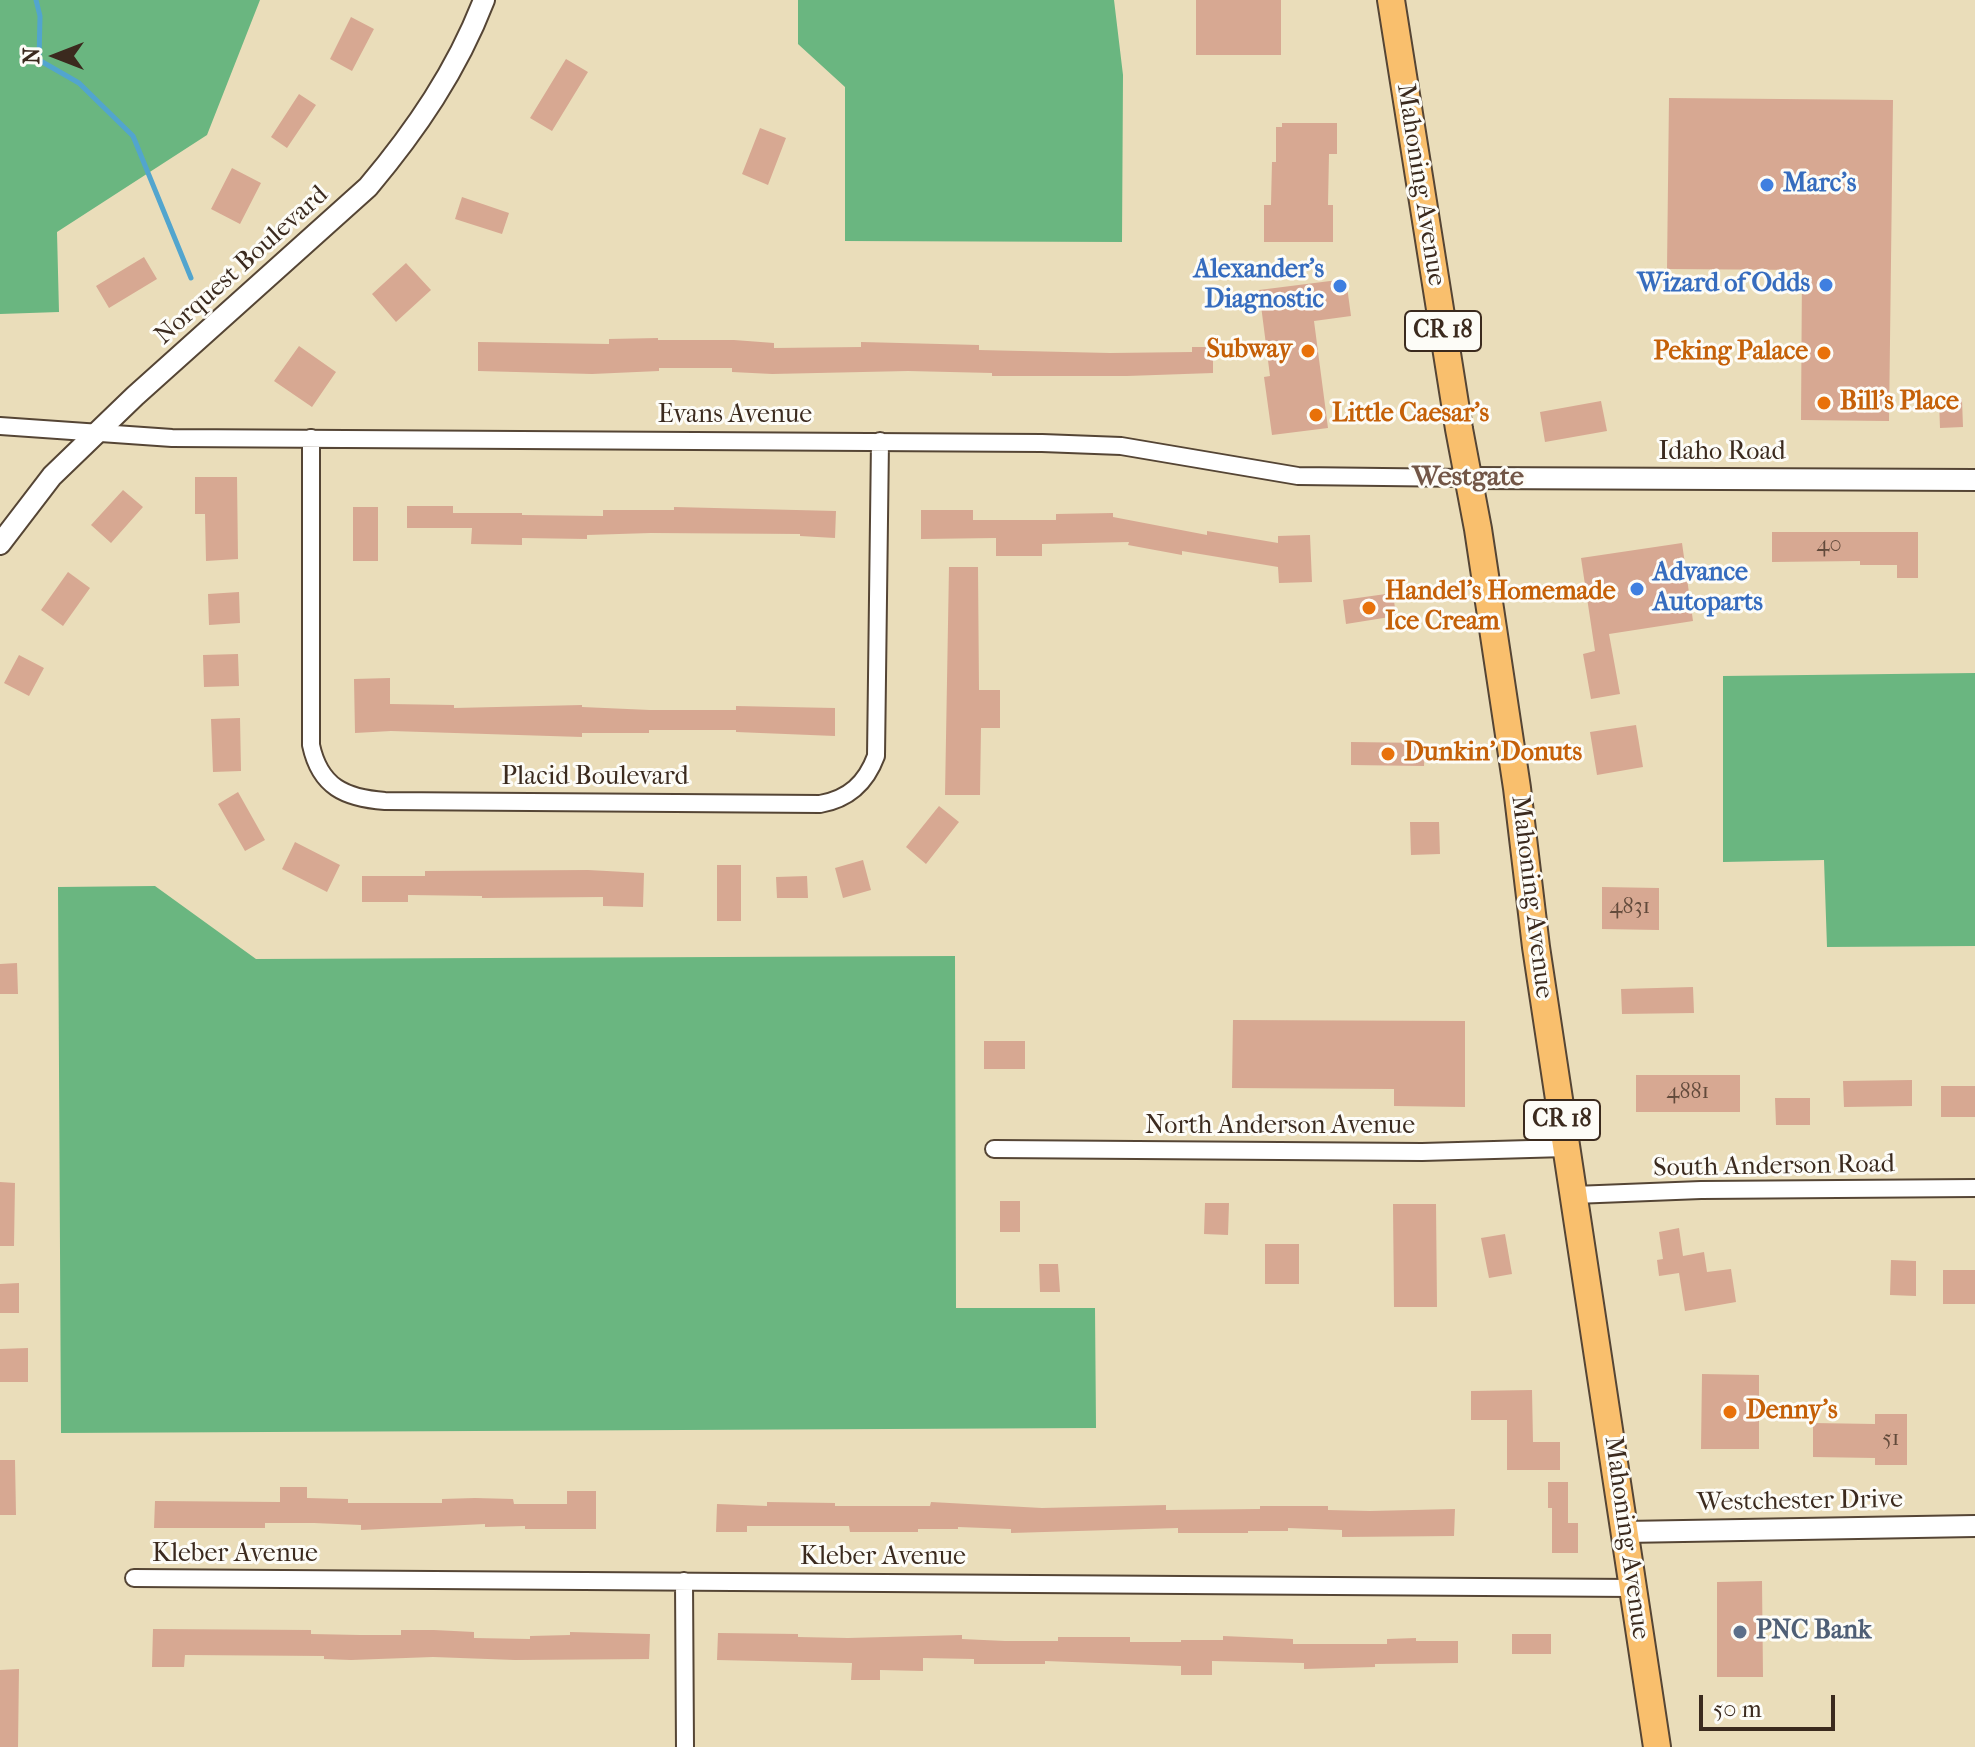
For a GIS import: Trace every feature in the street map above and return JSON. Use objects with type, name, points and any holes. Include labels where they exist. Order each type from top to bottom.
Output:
[{"type":"main road","name":"Mahoning Avenue","points":[[1391,0],[1517,788],[1526,874],[1657,1747]]},
{"type":"street","name":"Norquest Boulevard","points":[[0,544],[52,476],[368,187],[430,107],[459,56],[484,0]]},
{"type":"street","name":"Evans Avenue","points":[[0,426],[172,438],[880,441],[1121,446],[1298,476],[1468,478]]},
{"type":"street","name":"Placid Boulevard","points":[[311,438],[311,745],[318,767],[332,785],[345,794],[385,801],[804,804],[830,802],[846,796],[862,784],[876,756],[880,441]]},
{"type":"street","name":"Idaho Road","points":[[1468,478],[1975,480]]},
{"type":"street","name":"North Anderson Avenue","points":[[994,1149],[1422,1152],[1566,1148]]},
{"type":"street","name":"South Anderson Road","points":[[1574,1195],[1701,1190],[1975,1188]]},
{"type":"street","name":"Westchester Drive","points":[[1625,1532],[1975,1526]]},
{"type":"street","name":"Kleber Avenue","points":[[134,1578],[1633,1588]]},
{"type":"street","points":[[684,1581],[685,1747]]},
{"type":"green space","points":[[0,0],[260,0],[207,135],[57,232],[59,312],[0,314]]},
{"type":"green space","points":[[798,0],[1114,0],[1123,75],[1122,242],[845,241],[845,87],[798,44]]},
{"type":"green space","points":[[1975,673],[1975,946],[1827,947],[1824,860],[1723,862],[1723,676]]},
{"type":"green space","points":[[155,886],[256,959],[955,956],[956,1308],[1095,1308],[1096,1428],[61,1433],[58,887]]},
{"type":"building","points":[[1196,0],[1281,0],[1281,55],[1196,55]]},
{"type":"building","points":[[351,17],[374,29],[352,71],[330,59]]},
{"type":"building","points":[[566,59],[588,72],[552,131],[530,118]]},
{"type":"building","points":[[299,94],[316,105],[287,148],[271,137]]},
{"type":"building","points":[[1669,98],[1893,100],[1889,421],[1801,420],[1802,270],[1667,269]]},
{"type":"building","points":[[1282,123],[1337,123],[1337,154],[1329,154],[1328,205],[1333,205],[1333,242],[1264,242],[1264,205],[1271,205],[1276,127],[1282,127]]},
{"type":"building","points":[[760,128],[786,138],[768,185],[742,174]]},
{"type":"building","points":[[232,168],[261,183],[240,224],[211,209]]},
{"type":"building","points":[[462,197],[509,213],[502,234],[455,219]]},
{"type":"building","points":[[144,257],[157,279],[109,308],[96,286]]},
{"type":"building","points":[[406,263],[431,290],[396,322],[372,294]]},
{"type":"building","points":[[1346,279],[1351,316],[1314,321],[1328,428],[1272,435],[1264,377],[1270,376],[1259,290]]},
{"type":"building","points":[[609,339],[774,343],[774,348],[861,347],[861,342],[979,345],[979,350],[1110,353],[1192,352],[1192,347],[1213,347],[1213,373],[1127,376],[992,376],[992,373],[908,371],[772,374],[732,372],[732,368],[659,368],[659,371],[592,374],[478,371],[478,342],[609,344]]},
{"type":"building","points":[[299,346],[336,372],[312,407],[274,381]]},
{"type":"building","points":[[1962,399],[1963,427],[1940,428],[1939,400]]},
{"type":"building","points":[[1601,401],[1607,431],[1545,442],[1540,412]]},
{"type":"building","points":[[195,477],[237,477],[238,559],[206,561],[205,514],[195,514]]},
{"type":"building","points":[[123,490],[143,507],[111,543],[91,525]]},
{"type":"building","points":[[407,506],[453,506],[453,513],[603,516],[603,510],[674,510],[674,507],[836,511],[835,538],[800,534],[651,533],[587,535],[587,539],[522,538],[522,545],[471,544],[472,528],[407,528]]},
{"type":"building","points":[[353,507],[378,507],[378,561],[353,561]]},
{"type":"building","points":[[921,510],[973,510],[973,520],[1056,520],[1056,514],[1113,513],[1113,517],[1207,535],[1207,531],[1278,543],[1278,536],[1310,535],[1312,582],[1279,583],[1278,567],[1182,551],[1182,555],[1128,545],[1129,542],[1042,544],[1042,556],[996,556],[996,538],[921,539]]},
{"type":"building","points":[[1772,532],[1918,532],[1918,578],[1897,578],[1897,565],[1860,565],[1860,561],[1772,562]]},
{"type":"building","name":"Advance Autoparts","points":[[1682,543],[1693,621],[1609,634],[1620,694],[1591,699],[1583,654],[1595,651],[1581,558]]},
{"type":"building","points":[[949,567],[978,567],[979,690],[1000,690],[1000,728],[981,728],[980,795],[945,795]]},
{"type":"building","points":[[68,572],[90,588],[63,626],[41,610]]},
{"type":"building","points":[[239,592],[240,623],[209,625],[208,594]]},
{"type":"building","name":"Handel's Homemade Ice Cream","points":[[1393,593],[1396,616],[1346,624],[1343,600]]},
{"type":"building","points":[[238,654],[239,686],[204,687],[203,655]]},
{"type":"building","points":[[19,655],[44,668],[29,696],[4,683]]},
{"type":"building","points":[[390,678],[390,704],[454,705],[454,708],[582,705],[650,710],[736,710],[736,706],[835,708],[835,736],[736,730],[582,733],[582,737],[391,731],[355,733],[354,679]]},
{"type":"building","points":[[240,718],[241,771],[213,772],[211,719]]},
{"type":"building","points":[[1636,725],[1643,767],[1597,775],[1590,732]]},
{"type":"building","name":"Dunkin' Donuts","points":[[1351,742],[1425,743],[1424,766],[1351,765]]},
{"type":"building","points":[[238,792],[265,840],[245,851],[218,804]]},
{"type":"building","points":[[939,806],[959,822],[926,864],[906,847]]},
{"type":"building","points":[[1410,822],[1439,822],[1440,854],[1411,855]]},
{"type":"building","points":[[295,842],[340,865],[327,892],[282,869]]},
{"type":"building","points":[[863,860],[871,890],[843,898],[835,868]]},
{"type":"building","points":[[717,865],[741,865],[741,921],[717,921]]},
{"type":"building","points":[[588,870],[644,873],[643,907],[603,906],[603,897],[408,895],[408,902],[362,902],[362,876],[425,876],[425,871]]},
{"type":"building","points":[[807,876],[808,898],[777,898],[776,877]]},
{"type":"building","points":[[1602,887],[1659,888],[1659,930],[1602,929]]},
{"type":"building","points":[[17,963],[18,994],[0,994],[0,964]]},
{"type":"building","points":[[1693,987],[1694,1013],[1622,1014],[1621,989]]},
{"type":"building","points":[[1233,1020],[1465,1021],[1465,1107],[1394,1106],[1394,1089],[1232,1088]]},
{"type":"building","points":[[984,1041],[1025,1041],[1025,1069],[984,1069]]},
{"type":"building","points":[[1636,1075],[1740,1075],[1740,1112],[1636,1112]]},
{"type":"building","points":[[1912,1080],[1912,1106],[1844,1107],[1843,1081]]},
{"type":"building","points":[[1941,1086],[1975,1086],[1975,1117],[1941,1117]]},
{"type":"building","points":[[1775,1098],[1810,1098],[1810,1125],[1776,1125]]},
{"type":"building","points":[[0,1182],[15,1183],[14,1246],[0,1246]]},
{"type":"building","points":[[1000,1201],[1020,1201],[1020,1232],[1000,1232]]},
{"type":"building","points":[[1205,1203],[1229,1203],[1228,1235],[1204,1234]]},
{"type":"building","points":[[1393,1204],[1436,1204],[1437,1307],[1394,1307]]},
{"type":"building","points":[[1679,1228],[1683,1256],[1704,1252],[1707,1272],[1731,1269],[1736,1302],[1685,1311],[1679,1273],[1659,1276],[1657,1260],[1663,1259],[1659,1232]]},
{"type":"building","points":[[1505,1234],[1512,1274],[1489,1278],[1481,1238]]},
{"type":"building","points":[[1265,1244],[1299,1244],[1299,1284],[1265,1284]]},
{"type":"building","points":[[1891,1260],[1916,1261],[1916,1296],[1890,1295]]},
{"type":"building","points":[[1039,1264],[1058,1264],[1060,1292],[1040,1292]]},
{"type":"building","points":[[1943,1270],[1975,1270],[1975,1304],[1943,1304]]},
{"type":"building","points":[[19,1283],[19,1313],[0,1313],[0,1284]]},
{"type":"building","points":[[28,1348],[28,1382],[0,1382],[0,1349]]},
{"type":"building","name":"Denny's","points":[[1702,1374],[1759,1375],[1759,1449],[1701,1449]]},
{"type":"building","points":[[1532,1390],[1533,1442],[1560,1442],[1560,1470],[1507,1470],[1507,1420],[1471,1420],[1471,1391]]},
{"type":"building","points":[[1875,1414],[1907,1414],[1907,1465],[1875,1465],[1875,1458],[1813,1457],[1813,1423],[1875,1424]]},
{"type":"building","points":[[0,1460],[15,1460],[16,1515],[0,1515]]},
{"type":"building","points":[[1548,1482],[1568,1482],[1568,1523],[1578,1523],[1578,1553],[1552,1553],[1552,1508],[1548,1508]]},
{"type":"building","points":[[280,1487],[307,1487],[307,1498],[348,1499],[348,1503],[442,1503],[442,1499],[475,1498],[513,1499],[514,1504],[567,1504],[567,1491],[596,1491],[596,1529],[525,1529],[525,1526],[485,1527],[485,1524],[361,1530],[361,1525],[314,1523],[265,1523],[265,1528],[154,1528],[155,1501],[280,1502]]},
{"type":"building","points":[[767,1502],[930,1506],[931,1502],[1042,1508],[1166,1505],[1166,1510],[1260,1509],[1260,1506],[1328,1506],[1328,1510],[1370,1511],[1455,1509],[1454,1536],[1342,1537],[1342,1530],[1288,1528],[1288,1531],[1248,1533],[1178,1533],[1178,1528],[1011,1533],[1011,1529],[958,1527],[918,1529],[918,1532],[850,1532],[849,1526],[747,1526],[747,1532],[716,1532],[717,1504],[767,1506]]},
{"type":"building","name":"PNC Bank","points":[[1762,1581],[1763,1677],[1717,1677],[1717,1582]]},
{"type":"building","points":[[153,1629],[311,1630],[311,1634],[360,1635],[401,1635],[401,1630],[434,1630],[474,1632],[474,1638],[530,1639],[530,1636],[570,1635],[570,1632],[650,1634],[649,1659],[433,1657],[351,1660],[324,1659],[324,1656],[185,1655],[184,1667],[152,1667]]},
{"type":"building","points":[[718,1633],[848,1638],[962,1635],[962,1639],[1005,1641],[1130,1637],[1130,1642],[1223,1640],[1223,1636],[1293,1639],[1293,1644],[1387,1644],[1387,1639],[1416,1638],[1416,1641],[1458,1641],[1458,1663],[1304,1669],[1304,1663],[1212,1661],[1212,1675],[1181,1675],[1181,1666],[1045,1661],[1045,1664],[974,1664],[974,1659],[923,1658],[923,1671],[880,1670],[880,1680],[851,1680],[852,1663],[717,1660]]},
{"type":"building","points":[[1512,1634],[1551,1634],[1551,1654],[1512,1654]]},
{"type":"building","points":[[19,1669],[18,1747],[0,1747],[0,1670]]},
{"type":"waterway","points":[[36,0],[40,16],[39,60],[79,83],[133,136],[191,278]]},
{"type":"place","name":"Marc's","points":[[1767,185]]},
{"type":"place","name":"Wizard of Odds","points":[[1826,285]]},
{"type":"place","name":"Alexander's Diagnostic","points":[[1340,286]]},
{"type":"place","name":"Subway","points":[[1308,351]]},
{"type":"place","name":"Peking Palace","points":[[1824,353]]},
{"type":"place","name":"Bill's Place","points":[[1824,403]]},
{"type":"place","name":"Little Caesar's","points":[[1316,415]]},
{"type":"place","name":"Advance Autoparts","points":[[1637,589]]},
{"type":"place","name":"Handel's Homemade Ice Cream","points":[[1369,608]]},
{"type":"place","name":"Dunkin' Donuts","points":[[1388,754]]},
{"type":"place","name":"Denny's","points":[[1730,1412]]},
{"type":"place","name":"PNC Bank","points":[[1740,1632]]},
{"type":"district","name":"Westgate","points":[[1468,478]]}]
